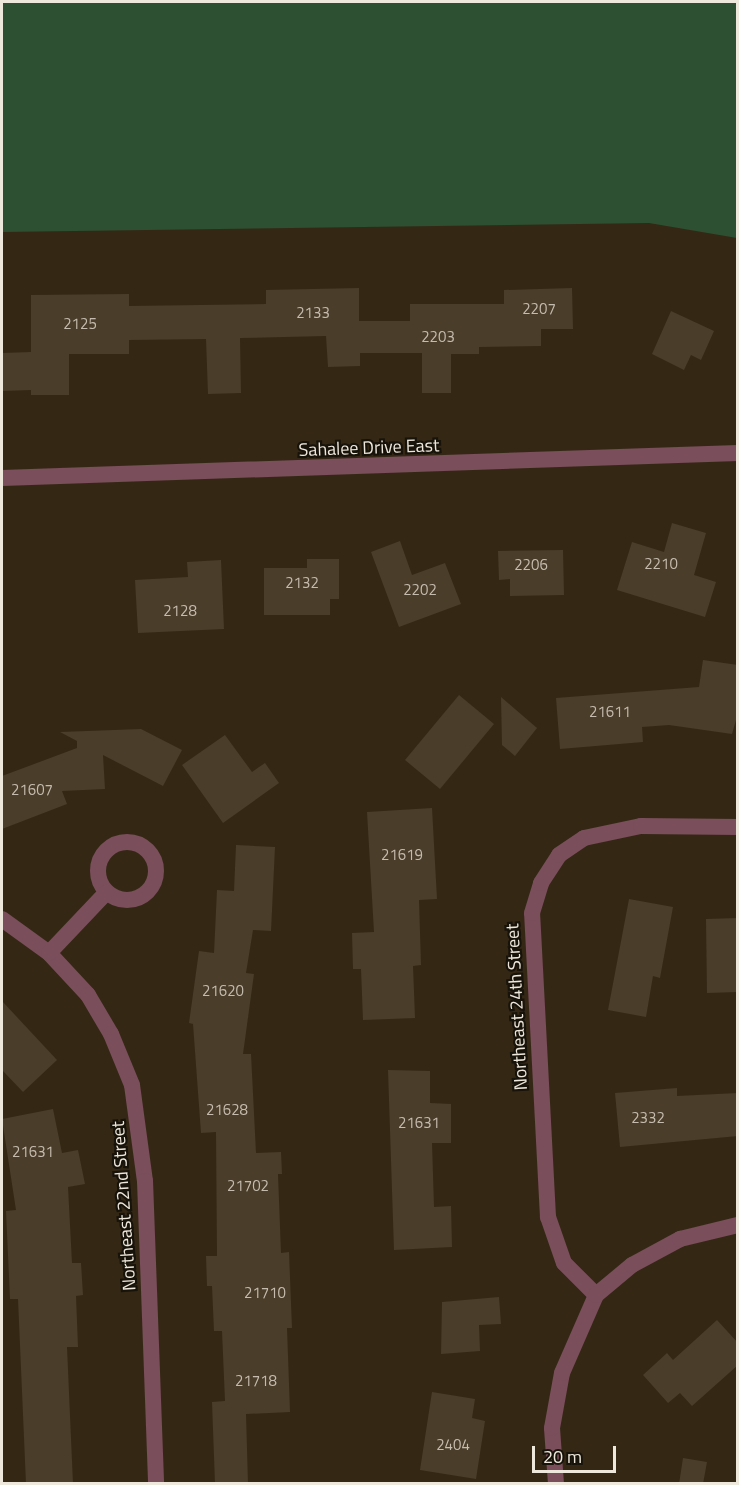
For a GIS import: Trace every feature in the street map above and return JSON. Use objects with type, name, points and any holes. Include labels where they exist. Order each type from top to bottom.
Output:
[{"type":"street","name":"Sahalee Drive East","points":[[2,478],[738,453]]},
{"type":"street","name":"Northeast 24th Street","points":[[596,1295],[564,1263],[548,1216],[532,913],[542,884],[559,855],[584,838],[641,826],[738,827]]},
{"type":"street","points":[[49,953],[106,893]]},
{"type":"street","name":"Northeast 22nd Street","points":[[2,919],[49,953],[88,995],[111,1034],[132,1085],[145,1181],[156,1484]]},
{"type":"street","points":[[556,1484],[552,1428],[562,1373],[596,1295],[632,1265],[680,1239],[738,1225]]},
{"type":"green space","points":[[2,2],[737,2],[737,238],[649,223],[2,232]]},
{"type":"building","points":[[359,288],[359,321],[410,321],[410,304],[504,304],[504,290],[572,288],[573,329],[541,329],[541,346],[479,347],[479,354],[451,354],[451,393],[422,393],[422,353],[360,353],[360,366],[328,367],[326,336],[240,338],[241,393],[208,394],[206,339],[129,340],[129,354],[69,354],[69,395],[31,395],[31,390],[2,391],[2,353],[31,352],[31,295],[129,294],[129,306],[266,304],[266,290]]},
{"type":"building","points":[[671,311],[714,331],[701,360],[691,355],[684,370],[652,354]]},
{"type":"building","points":[[672,523],[706,533],[694,575],[716,582],[705,617],[617,590],[632,542],[664,552]]},
{"type":"building","points":[[400,541],[412,575],[445,563],[461,604],[399,627],[371,552]]},
{"type":"building","points":[[563,550],[564,595],[510,596],[510,579],[499,580],[498,551]]},
{"type":"building","points":[[307,559],[339,559],[339,599],[330,599],[330,615],[264,615],[264,568],[307,568]]},
{"type":"building","points":[[221,560],[224,629],[138,633],[135,580],[188,577],[187,562]]},
{"type":"building","points":[[703,660],[738,665],[738,713],[732,734],[669,725],[642,727],[643,742],[560,749],[556,698],[699,687]]},
{"type":"building","points":[[459,695],[494,724],[440,789],[405,760]]},
{"type":"building","points":[[501,697],[537,728],[515,756],[502,745]]},
{"type":"building","points":[[141,729],[182,750],[163,786],[103,755],[105,789],[62,791],[67,804],[2,829],[2,776],[77,748],[77,741],[60,732]]},
{"type":"building","points":[[225,735],[252,772],[265,763],[279,783],[223,823],[182,765]]},
{"type":"building","points":[[432,808],[437,899],[419,900],[421,965],[413,966],[415,1018],[363,1020],[361,969],[353,969],[352,933],[374,932],[367,812]]},
{"type":"building","points":[[236,845],[275,847],[271,931],[253,930],[246,973],[254,974],[243,1054],[251,1054],[256,1153],[281,1152],[282,1174],[278,1174],[281,1253],[289,1252],[292,1328],[287,1328],[290,1412],[246,1414],[248,1484],[215,1484],[212,1402],[225,1401],[222,1331],[214,1331],[212,1286],[207,1286],[206,1256],[217,1256],[216,1132],[201,1133],[193,1024],[189,1023],[199,951],[214,953],[217,890],[234,891]]},
{"type":"building","points":[[629,899],[673,907],[660,978],[653,976],[646,1017],[608,1010]]},
{"type":"building","points":[[738,918],[738,992],[707,993],[706,919]]},
{"type":"building","points":[[2,1001],[57,1060],[23,1092],[2,1070]]},
{"type":"building","points":[[388,1070],[430,1071],[430,1103],[451,1104],[451,1143],[432,1143],[434,1207],[451,1206],[452,1247],[394,1250]]},
{"type":"building","points":[[677,1088],[677,1096],[738,1093],[738,1136],[620,1147],[615,1093]]},
{"type":"building","points":[[53,1109],[62,1153],[78,1150],[85,1184],[68,1187],[72,1263],[81,1263],[83,1295],[76,1296],[78,1347],[67,1347],[73,1484],[26,1484],[18,1299],[10,1299],[6,1211],[16,1210],[2,1119]]},
{"type":"building","points":[[499,1297],[501,1324],[479,1325],[480,1351],[441,1354],[442,1302]]},
{"type":"building","points":[[717,1320],[738,1343],[738,1365],[692,1406],[680,1393],[668,1403],[643,1375],[667,1353],[673,1360]]},
{"type":"building","points":[[432,1392],[475,1399],[472,1418],[485,1421],[476,1479],[420,1470]]},
{"type":"building","points":[[683,1458],[707,1462],[703,1484],[679,1484]]}]
